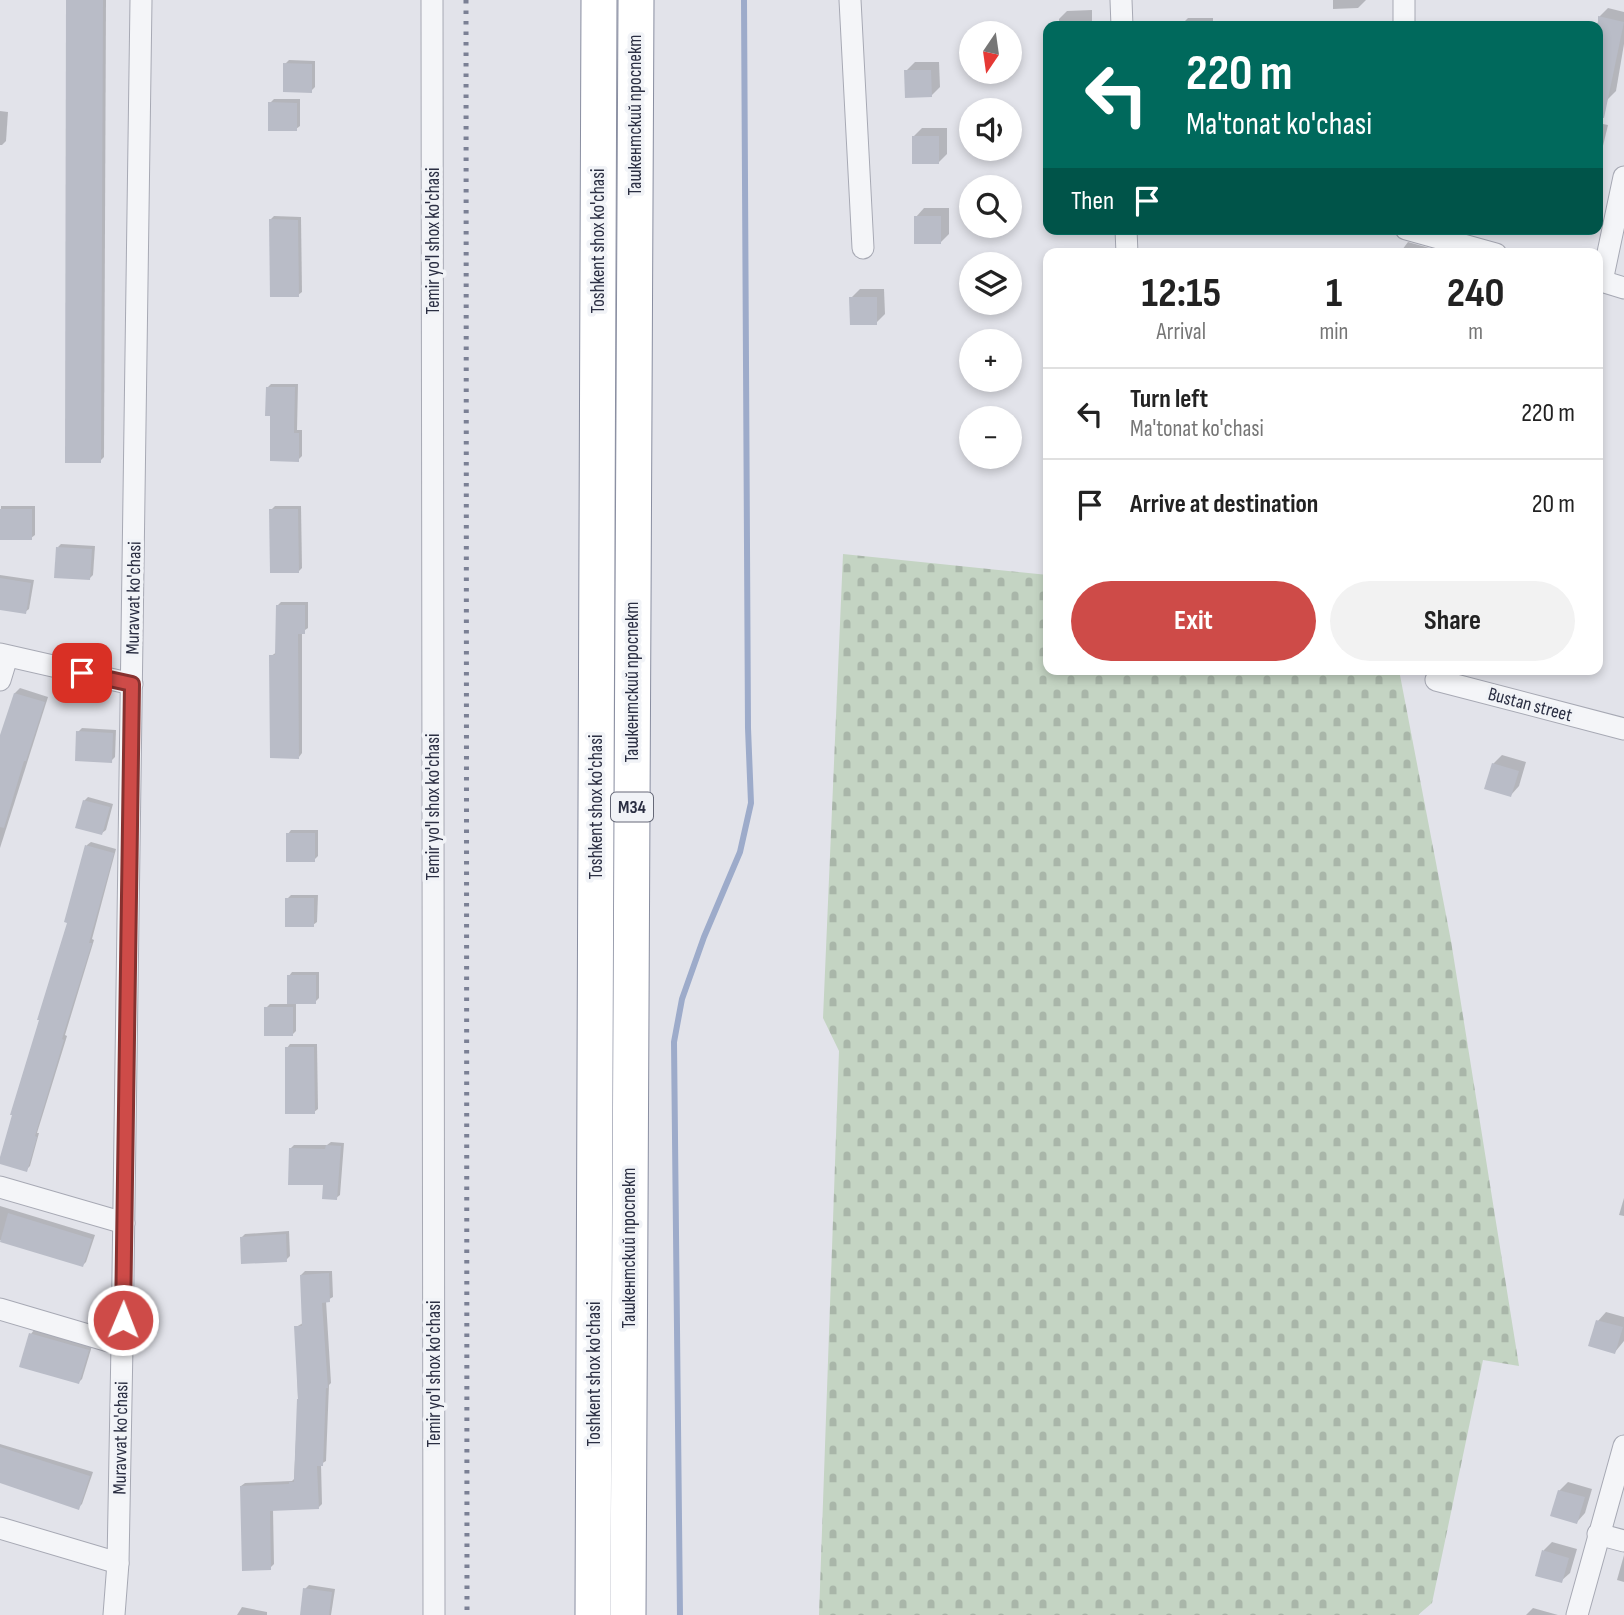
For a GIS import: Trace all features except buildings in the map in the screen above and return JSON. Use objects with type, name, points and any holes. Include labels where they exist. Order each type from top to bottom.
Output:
[{"type":"highway","name":"Toshkent shox ko'chasi","points":[[593,1615],[598,0]]},
{"type":"highway","name":"Ташкентский проспект","points":[[628,1615],[636,0]]},
{"type":"street","name":"Muravvat ko'chasi","points":[[114,1615],[118,1563],[122,1345],[141,0]]},
{"type":"street","name":"Temir yo'l shox ko'chasi","points":[[432,0],[434,1615]]},
{"type":"street","points":[[850,0],[863,248]]},
{"type":"street","points":[[1121,0],[1122,21]]},
{"type":"street","points":[[1404,0],[1404,21]]},
{"type":"street","points":[[1603,268],[1624,177]]},
{"type":"street","points":[[1425,235],[1474,248]]},
{"type":"street","points":[[1603,282],[1624,288]]},
{"type":"street","points":[[0,680],[4,656],[132,684]]},
{"type":"street","name":"Bustаn street","points":[[1436,680],[1624,729]]},
{"type":"street","points":[[0,1187],[124,1223]]},
{"type":"street","points":[[0,1309],[122,1345]]},
{"type":"street","points":[[1577,1615],[1624,1446]]},
{"type":"street","points":[[0,1528],[118,1563]]},
{"type":"street","points":[[1598,1534],[1624,1541]]},
{"type":"green space","points":[[843,554],[1043,574],[1043,675],[1400,675],[1451,941],[1519,1366],[1483,1360],[1432,1603],[1418,1615],[819,1615],[839,1051],[823,1018]]},
{"type":"waterway","points":[[680,1615],[674,1042],[682,999],[704,937],[740,852],[751,803],[748,728],[744,0]]},
{"type":"railway","points":[[466,0],[467,1615]]},
{"type":"route","points":[[82,673],[132,684],[123,1320]]}]
